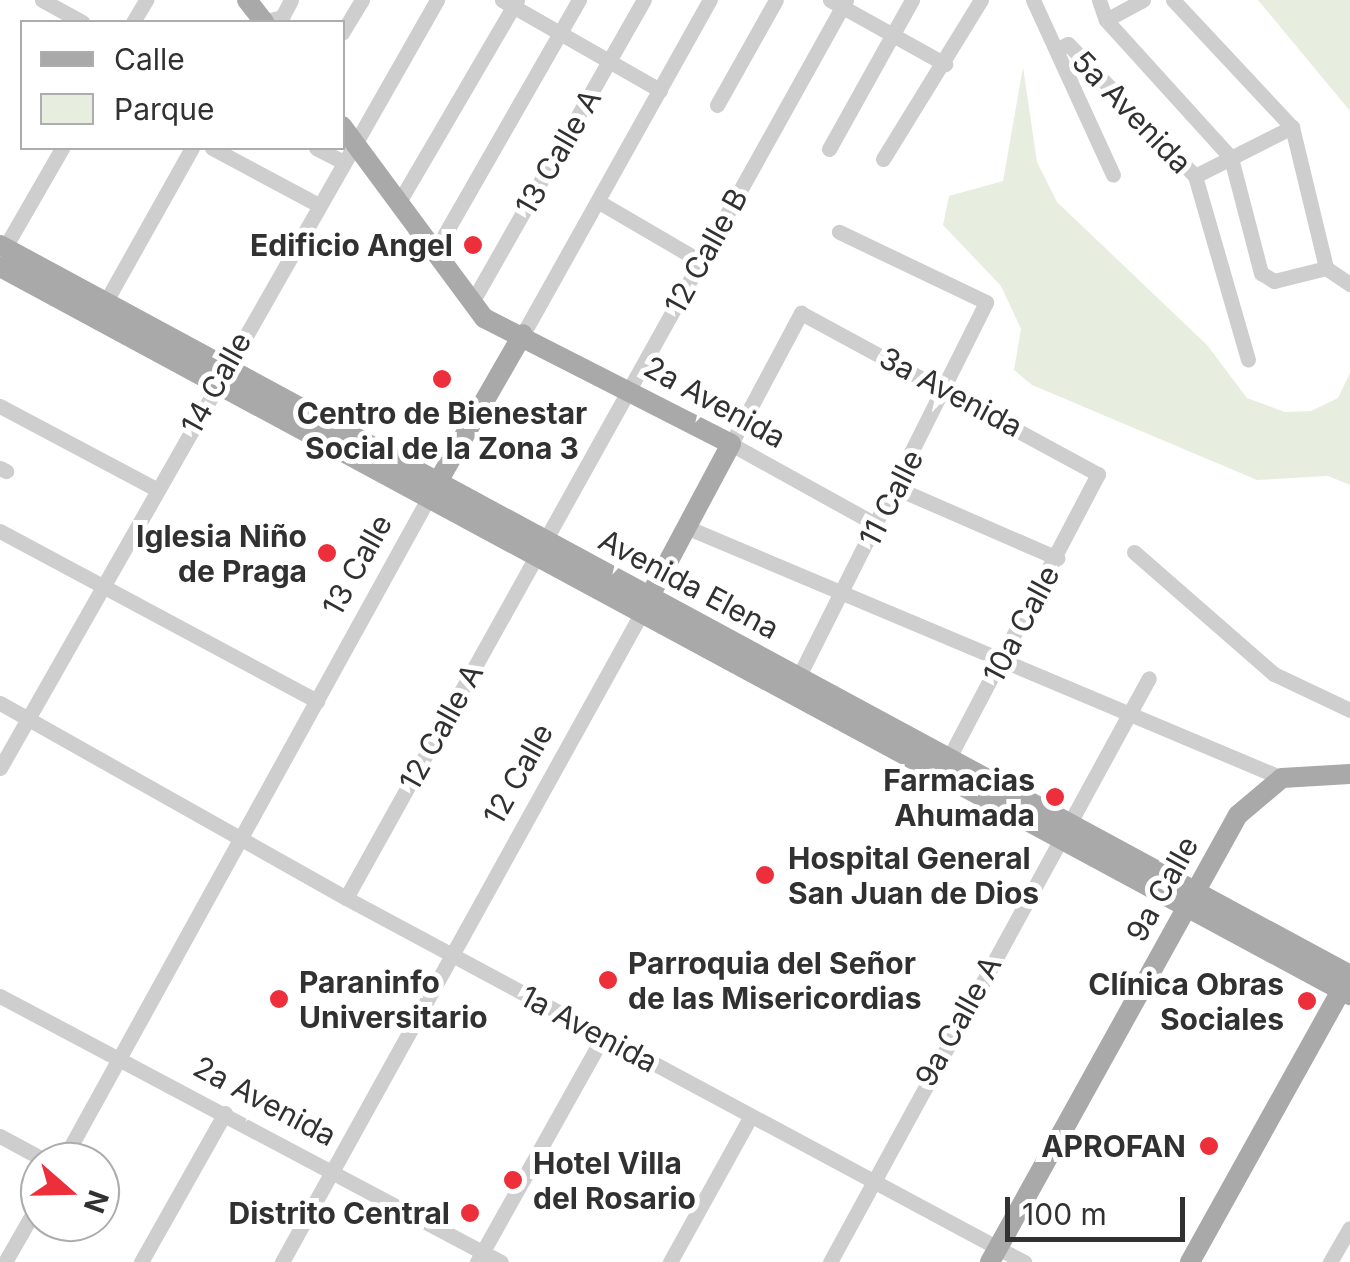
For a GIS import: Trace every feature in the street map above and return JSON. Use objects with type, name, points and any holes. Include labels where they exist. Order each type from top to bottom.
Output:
[{"type":"main road","points":[[348,133],[478,311],[507,360]]},
{"type":"main road","name":"Avenida Elena","points":[[1,254],[1348,982]]},
{"type":"main road","name":"2a Avenida","points":[[478,311],[731,444]]},
{"type":"main road","name":"13 Calle","points":[[433,489],[523,334]]},
{"type":"main road","name":"12 Calle","points":[[646,604],[731,444]]},
{"type":"main road","points":[[1282,778],[1350,774]]},
{"type":"main road","name":"9a Calle","points":[[994,1255],[1238,814],[1282,778]]},
{"type":"main road","points":[[1190,1262],[1348,982]]},
{"type":"street","points":[[42,0],[78,20]]},
{"type":"street","points":[[271,20],[282,17],[292,0]]},
{"type":"street","points":[[345,28],[362,0]]},
{"type":"street","name":"14 Calle","points":[[348,133],[437,0]]},
{"type":"street","points":[[434,253],[579,0]]},
{"type":"street","name":"13 Calle A","points":[[478,311],[644,0]]},
{"type":"street","name":"13 Calle","points":[[523,334],[710,0]]},
{"type":"street","points":[[717,105],[776,0]]},
{"type":"street","points":[[829,149],[912,0]]},
{"type":"street","points":[[884,160],[981,0]]},
{"type":"street","name":"5a Avenida","points":[[1033,0],[1058,49],[1068,44],[1195,176],[1248,360]]},
{"type":"street","points":[[1099,0],[1106,20],[1231,158],[1266,279],[1326,268]]},
{"type":"street","points":[[1106,20],[1143,0]]},
{"type":"street","points":[[1173,0],[1292,127],[1326,268],[1350,284]]},
{"type":"street","points":[[399,202],[511,2],[660,90]]},
{"type":"street","points":[[839,2],[945,64]]},
{"type":"street","name":"12 Calle B","points":[[541,548],[839,2]]},
{"type":"street","points":[[1058,49],[1112,175]]},
{"type":"street","points":[[1195,176],[1292,127]]},
{"type":"street","points":[[1,254],[61,150]]},
{"type":"street","points":[[101,310],[191,150]]},
{"type":"street","points":[[216,150],[317,204]]},
{"type":"street","points":[[320,150],[341,161]]},
{"type":"street","name":"14 Calle","points":[[0,768],[344,150]]},
{"type":"street","points":[[599,202],[700,261]]},
{"type":"street","name":"11 Calle","points":[[795,685],[986,302],[839,232]]},
{"type":"street","name":"3a Avenida","points":[[801,313],[1098,474]]},
{"type":"street","name":"12 Calle","points":[[731,444],[801,313]]},
{"type":"street","points":[[0,406],[156,490]]},
{"type":"street","name":"2a Avenida","points":[[731,444],[877,525]]},
{"type":"street","name":"10a Calle","points":[[945,766],[1098,474]]},
{"type":"street","points":[[896,488],[1056,558]]},
{"type":"street","name":"13 Calle","points":[[73,1142],[433,489]]},
{"type":"street","points":[[686,527],[1282,778]]},
{"type":"street","points":[[0,531],[317,701]]},
{"type":"street","name":"12 Calle A","points":[[346,898],[541,548]]},
{"type":"street","points":[[1134,552],[1274,674],[1350,710]]},
{"type":"street","name":"12 Calle","points":[[282,1262],[646,604]]},
{"type":"street","name":"9a Calle A","points":[[830,1262],[1149,678]]},
{"type":"street","name":"1a Avenida","points":[[0,703],[346,898],[872,1181],[994,1255],[1024,1262]]},
{"type":"street","name":"2a Avenida","points":[[0,996],[332,1172],[480,1257],[501,1262]]},
{"type":"street","points":[[480,1257],[602,1037]]},
{"type":"street","points":[[141,1262],[225,1114]]},
{"type":"street","points":[[670,1262],[751,1116]]},
{"type":"street","points":[[1330,1262],[1350,1228]]},
{"type":"street","points":[[5,1262],[20,1236]]},
{"type":"green space","points":[[1258,0],[1350,0],[1350,111]]},
{"type":"green space","points":[[1023,67],[1037,162],[1057,202],[1207,345],[1247,398],[1285,412],[1311,411],[1338,398],[1350,373],[1350,485],[1328,476],[1257,480],[1032,385],[1014,370],[1021,329],[1001,286],[943,225],[949,196],[1003,181]]},
{"type":"place","name":"Edificio Angel","points":[[473,245]]},
{"type":"place","name":"Centro de Bienestar Social de la Zona 3","points":[[442,379]]},
{"type":"place","name":"Iglesia Niño de Praga","points":[[327,553]]},
{"type":"place","name":"Farmacias Ahumada","points":[[1055,797]]},
{"type":"place","name":"Hospital General San Juan de Dios","points":[[765,875]]},
{"type":"place","name":"Parroquia del Señor de las Misericordias","points":[[608,980]]},
{"type":"place","name":"Paraninfo Universitario","points":[[279,999]]},
{"type":"place","name":"Clínica Obras Sociales","points":[[1307,1001]]},
{"type":"place","name":"APROFAN","points":[[1209,1146]]},
{"type":"place","name":"Hotel Villa del Rosario","points":[[513,1180]]},
{"type":"place","name":"Distrito Central","points":[[470,1213]]}]
